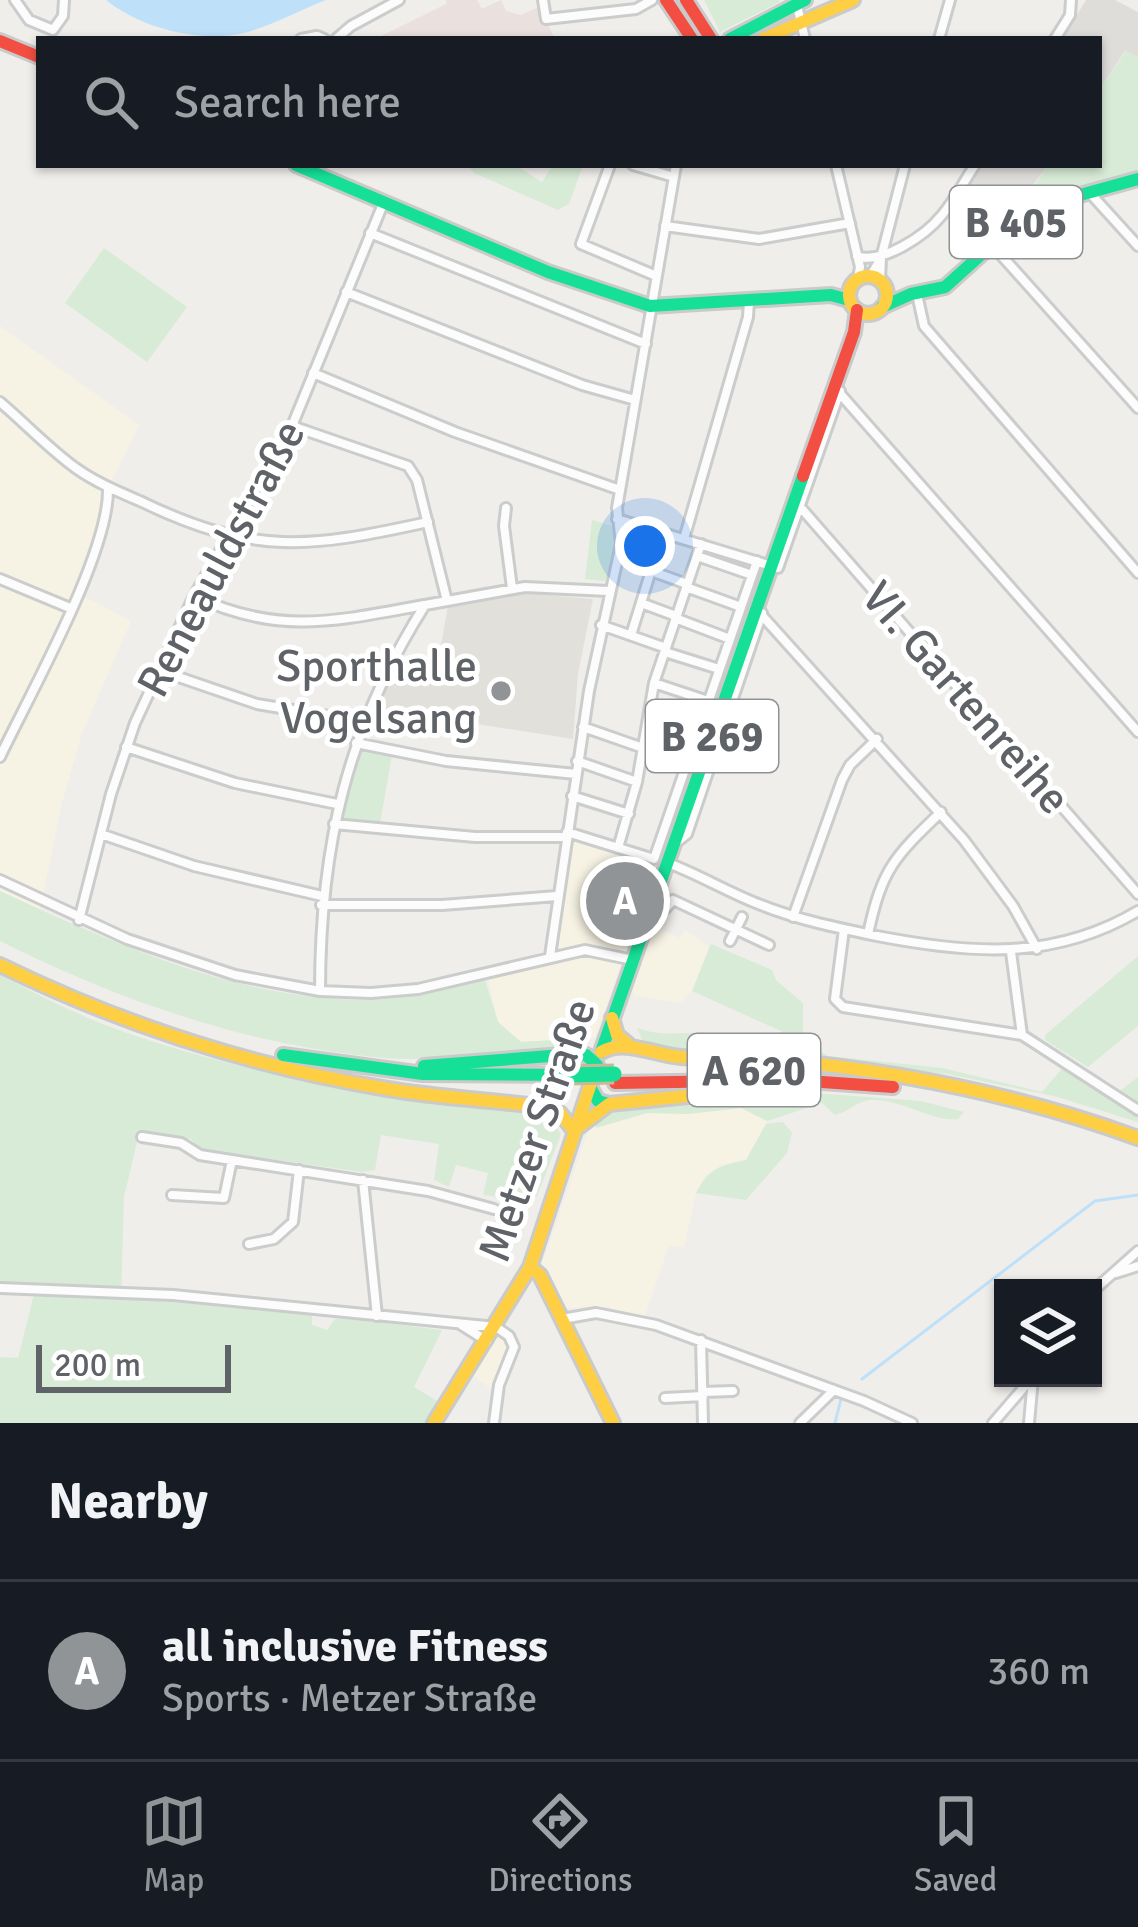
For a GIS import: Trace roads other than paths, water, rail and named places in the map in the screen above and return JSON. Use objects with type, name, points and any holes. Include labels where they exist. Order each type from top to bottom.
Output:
[{"type":"main road","points":[[665,0],[690,36]]},
{"type":"main road","points":[[803,31],[853,0]]},
{"type":"main road","points":[[688,1],[708,36]]},
{"type":"main road","points":[[735,36],[799,1]]},
{"type":"main road","points":[[0,41],[36,56]]},
{"type":"main road","points":[[303,168],[548,272],[650,306],[748,309],[870,287]]},
{"type":"main road","name":"B 405","points":[[870,287],[914,294],[945,286],[1033,208],[1138,179]]},
{"type":"main road","name":"Metzer Straße","points":[[434,1423],[530,1267],[753,610],[764,563],[798,503],[870,287]]},
{"type":"main road","name":"A 620","points":[[0,954],[78,992],[188,1031],[332,1064],[567,1080]]},
{"type":"main road","name":"A 620","points":[[0,965],[156,1031],[288,1066],[423,1083],[614,1079],[855,1083],[999,1105],[1138,1149]]},
{"type":"main road","points":[[575,1054],[592,1047],[609,1025],[629,1045]]},
{"type":"main road","points":[[332,1064],[402,1067],[575,1054],[599,1059],[611,1046],[629,1045],[662,1055],[775,1060],[894,1077]]},
{"type":"main road","points":[[288,1066],[386,1088],[524,1104],[560,1113],[578,1125],[609,1104]]},
{"type":"main road","name":"A 620","points":[[614,1079],[777,1070],[894,1077],[1000,1096],[1138,1138]]},
{"type":"main road","points":[[590,1087],[598,1100],[609,1104],[855,1083]]},
{"type":"main road","points":[[530,1267],[540,1276],[613,1423]]},
{"type":"street","points":[[15,0],[28,20],[52,30],[63,16],[64,0]]},
{"type":"street","points":[[339,36],[399,0]]},
{"type":"street","points":[[543,0],[546,19],[636,9],[652,0]]},
{"type":"street","points":[[940,36],[950,0]]},
{"type":"street","points":[[1057,36],[1070,15],[1071,0]]},
{"type":"street","points":[[799,1],[803,31]]},
{"type":"street","points":[[609,168],[581,244],[654,275]]},
{"type":"street","points":[[643,168],[674,177]]},
{"type":"street","points":[[550,956],[583,727],[621,544],[620,490],[676,168]]},
{"type":"street","points":[[837,168],[870,287]]},
{"type":"street","points":[[870,287],[903,168]]},
{"type":"street","points":[[870,287],[868,260],[881,257],[940,218],[973,168]]},
{"type":"street","points":[[1088,191],[1138,246]]},
{"type":"street","name":"Reneauldstraße","points":[[79,920],[126,747],[158,670],[226,536],[292,426],[383,204]]},
{"type":"street","points":[[665,226],[759,239],[850,224]]},
{"type":"street","points":[[370,233],[646,344]]},
{"type":"street","points":[[991,244],[1138,407]]},
{"type":"street","points":[[346,292],[582,385],[635,400]]},
{"type":"street","points":[[914,294],[924,326],[1138,573]]},
{"type":"street","points":[[684,539],[748,309]]},
{"type":"street","points":[[313,373],[455,432],[620,490]]},
{"type":"street","points":[[837,389],[1138,732]]},
{"type":"street","points":[[0,402],[70,464],[108,488],[226,536],[261,543],[322,543],[428,522]]},
{"type":"street","points":[[292,426],[408,466],[417,480],[446,601]]},
{"type":"street","points":[[0,757],[84,587],[102,530],[108,488]]},
{"type":"street","name":"VI. Gartenreihe","points":[[798,503],[1138,894]]},
{"type":"street","points":[[506,508],[512,588]]},
{"type":"street","points":[[334,824],[476,837],[566,834],[654,859],[730,639],[753,610],[752,575],[764,563],[617,520]]},
{"type":"street","points":[[632,635],[663,532]]},
{"type":"street","points":[[618,849],[637,782],[654,683],[701,544]]},
{"type":"street","points":[[698,556],[752,575]]},
{"type":"street","points":[[651,571],[753,610],[941,812],[1004,892],[1037,949]]},
{"type":"street","points":[[0,579],[70,608]]},
{"type":"street","points":[[194,596],[241,615],[289,624],[338,622],[512,588],[578,586],[608,591]]},
{"type":"street","points":[[641,603],[730,639]]},
{"type":"street","points":[[320,992],[322,901],[337,804],[364,722],[425,604]]},
{"type":"street","points":[[395,610],[408,632]]},
{"type":"street","points":[[601,625],[719,669]]},
{"type":"street","points":[[158,670],[257,704],[364,722]]},
{"type":"street","points":[[654,683],[708,700]]},
{"type":"street","points":[[583,727],[643,748]]},
{"type":"street","points":[[794,916],[842,780],[855,759],[877,740]]},
{"type":"street","points":[[356,742],[446,760],[575,774]]},
{"type":"street","points":[[126,747],[235,783],[337,804]]},
{"type":"street","points":[[578,761],[637,782]]},
{"type":"street","points":[[572,796],[629,814]]},
{"type":"street","points":[[868,934],[887,869],[941,812]]},
{"type":"street","points":[[101,834],[194,866],[322,901],[411,906],[557,896]]},
{"type":"street","points":[[668,863],[794,916],[960,950],[1037,949],[1086,936],[1138,910]]},
{"type":"street","points":[[0,880],[79,920],[205,966],[320,992],[418,988],[594,949],[634,960]]},
{"type":"street","points":[[654,903],[666,908],[674,900],[769,945]]},
{"type":"street","points":[[730,940],[742,917]]},
{"type":"street","points":[[844,929],[835,999],[843,1007],[1022,1035],[1138,1110]]},
{"type":"street","points":[[1011,952],[1022,1035]]},
{"type":"street","points":[[142,1137],[181,1143],[200,1155],[428,1191],[494,1209]]},
{"type":"street","points":[[172,1195],[224,1198],[232,1160]]},
{"type":"street","points":[[249,1244],[274,1239],[293,1222],[299,1170]]},
{"type":"street","points":[[362,1180],[377,1316]]},
{"type":"street","points":[[1102,1282],[1138,1251]]},
{"type":"street","points":[[1109,1275],[1138,1266]]},
{"type":"street","points":[[0,1288],[127,1292],[459,1323],[509,1336],[514,1347],[500,1385],[494,1423]]},
{"type":"street","points":[[562,1319],[608,1314],[701,1340],[912,1423]]},
{"type":"street","points":[[459,1323],[491,1334]]},
{"type":"street","points":[[701,1340],[703,1423]]},
{"type":"street","points":[[993,1423],[1024,1387]]},
{"type":"street","points":[[1029,1423],[1031,1387]]},
{"type":"street","points":[[800,1423],[834,1390]]},
{"type":"street","points":[[665,1398],[733,1391]]},
{"type":"water","points":[[106,0],[326,0],[248,32],[212,36],[155,26]]},
{"type":"waterway","points":[[862,1379],[1095,1201],[1138,1195]]},
{"type":"waterway","points":[[835,1423],[841,1399]]},
{"type":"place","name":"Sporthalle Vogelsang","points":[[501,691]]},
{"type":"place","name":"all inclusive Fitness","points":[[625,901]]}]
